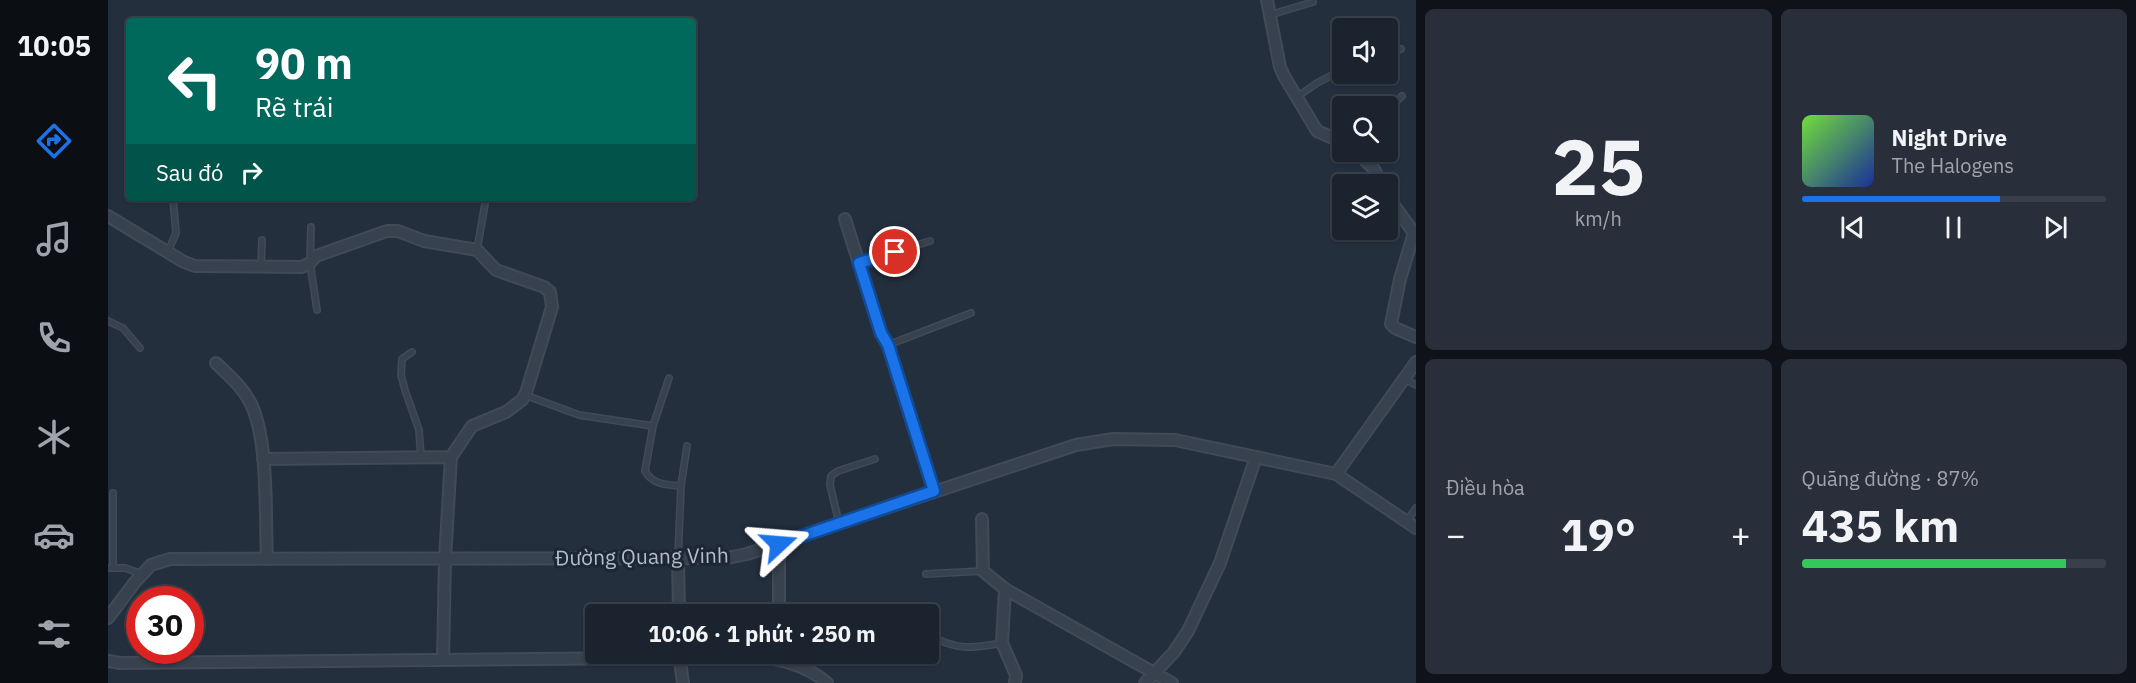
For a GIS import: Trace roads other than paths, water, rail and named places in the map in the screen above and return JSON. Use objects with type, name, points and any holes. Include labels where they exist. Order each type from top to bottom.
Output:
[{"type":"street","points":[[1267,0],[1280,67],[1317,131],[1332,138]]},
{"type":"street","points":[[1367,162],[1376,174]]},
{"type":"street","points":[[1398,210],[1415,233],[1400,279],[1391,324],[1416,337]]},
{"type":"street","points":[[108,216],[195,266],[302,267],[310,264],[316,256],[387,231],[398,231],[424,241],[477,250],[496,270],[544,287],[550,292],[552,307],[525,395],[515,407],[472,426],[451,457],[445,559],[443,660]]},
{"type":"street","points":[[845,219],[934,491]]},
{"type":"street","points":[[1336,474],[1416,362]]},
{"type":"street","points":[[216,363],[233,379],[250,402],[261,434],[267,559]]},
{"type":"street","name":"Đường Quang Vinh","points":[[108,618],[151,565],[170,560],[727,558],[779,544],[1076,446],[1113,439],[1175,440],[1336,474],[1411,525]]},
{"type":"street","points":[[263,459],[451,457]]},
{"type":"street","points":[[1145,683],[1174,652],[1188,631],[1220,563],[1256,457]]},
{"type":"street","points":[[982,519],[983,571],[1005,589],[1172,683]]},
{"type":"street","points":[[779,544],[779,604]]},
{"type":"street","points":[[678,558],[679,604]]},
{"type":"street","points":[[1005,589],[1002,644],[1016,675],[1015,683]]},
{"type":"street","points":[[108,661],[120,663],[585,658]]},
{"type":"street","points":[[680,664],[683,683]]},
{"type":"street","points":[[795,664],[827,683]]},
{"type":"lane","points":[[1270,15],[1313,2]]},
{"type":"lane","points":[[1298,97],[1332,75]]},
{"type":"lane","points":[[1398,100],[1402,96]]},
{"type":"lane","points":[[168,252],[176,233],[174,201]]},
{"type":"lane","points":[[477,250],[485,201]]},
{"type":"lane","points":[[311,227],[310,264],[317,310]]},
{"type":"lane","points":[[261,267],[262,240]]},
{"type":"lane","points":[[859,263],[930,241]]},
{"type":"lane","points":[[888,345],[971,313]]},
{"type":"lane","points":[[108,321],[123,327],[140,348]]},
{"type":"lane","points":[[412,352],[402,359],[401,375],[419,430],[421,458]]},
{"type":"lane","points":[[669,378],[653,426],[645,471],[650,479],[664,485],[681,486]]},
{"type":"lane","points":[[1404,379],[1416,386]]},
{"type":"lane","points":[[525,395],[579,415],[653,426]]},
{"type":"lane","points":[[678,558],[681,486],[687,446]]},
{"type":"lane","points":[[839,523],[830,485],[831,476],[838,471],[876,459]]},
{"type":"lane","points":[[113,493],[110,568],[125,568],[142,574]]},
{"type":"lane","points":[[1411,525],[1416,507]]},
{"type":"lane","points":[[926,574],[983,571]]},
{"type":"lane","points":[[939,641],[947,645],[973,649],[1002,644]]}]
